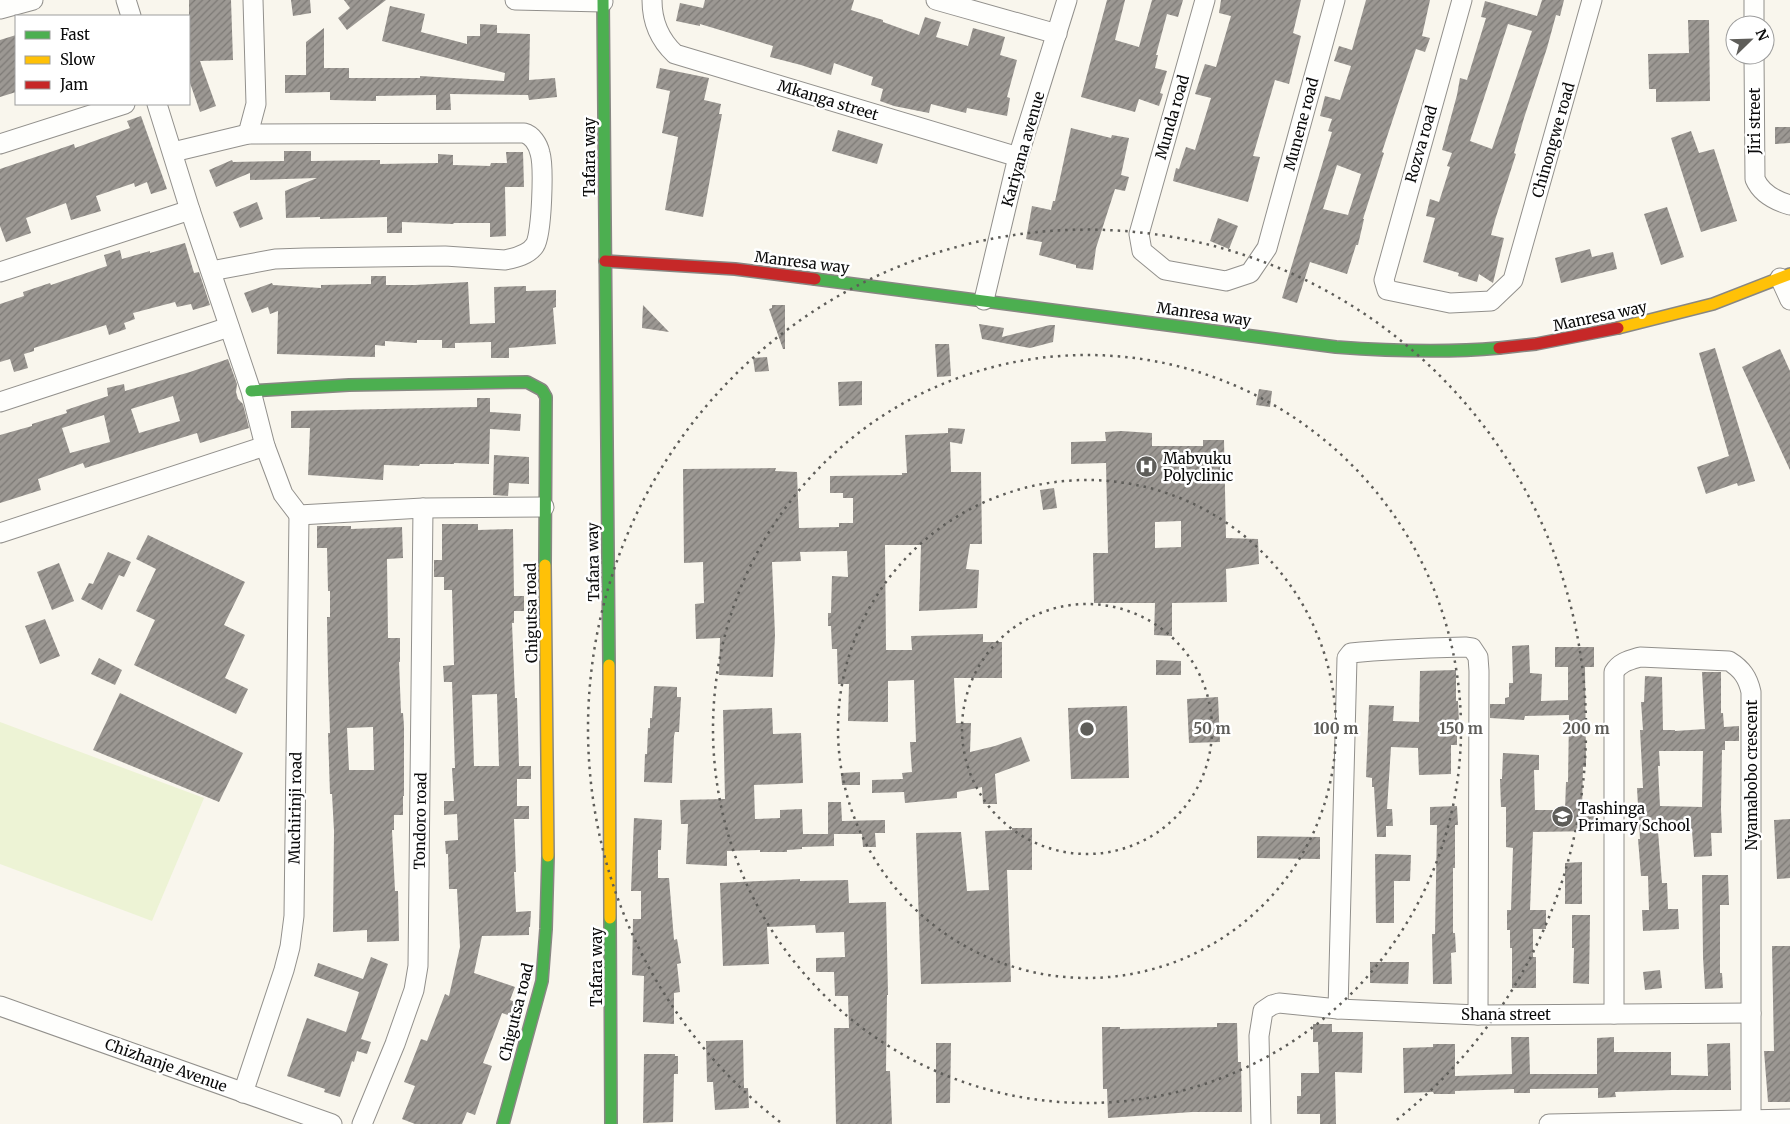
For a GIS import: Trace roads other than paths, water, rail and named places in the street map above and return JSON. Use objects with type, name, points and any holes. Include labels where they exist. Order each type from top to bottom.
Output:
[{"type":"street","points":[[0,9],[33,0]]},
{"type":"street","points":[[126,0],[131,15]]},
{"type":"street","points":[[248,134],[256,104],[253,0]]},
{"type":"street","points":[[515,0],[603,1]]},
{"type":"street","name":"Mkanga street","points":[[652,0],[654,22],[659,34],[675,54],[1018,156]]},
{"type":"street","points":[[936,0],[1057,34]]},
{"type":"street","name":"Kariyana avenue","points":[[984,300],[1018,156],[1067,0]]},
{"type":"street","name":"Munda road","points":[[1139,234],[1205,0]]},
{"type":"street","name":"Munene road","points":[[1139,234],[1142,250],[1165,270],[1226,281],[1250,273],[1267,248],[1335,0]]},
{"type":"street","name":"Rozva road","points":[[1462,0],[1385,274],[1386,288],[1387,290],[1450,304],[1491,301],[1513,280]]},
{"type":"street","name":"Chinongwe road","points":[[1513,280],[1592,0]]},
{"type":"street","points":[[1754,0],[1754,15]]},
{"type":"street","name":"Tafara way","points":[[603,1],[609,564],[611,1124]]},
{"type":"street","name":"Jiri street","points":[[1754,65],[1755,179],[1764,192],[1780,202],[1790,205]]},
{"type":"street","points":[[0,144],[122,105]]},
{"type":"street","points":[[157,105],[190,210],[251,391],[264,446],[283,494],[299,515],[423,508],[544,508]]},
{"type":"street","points":[[173,152],[248,134],[527,134],[538,146],[543,167],[538,237],[532,249],[514,258],[505,260],[445,256],[298,258],[267,260],[211,271]]},
{"type":"street","points":[[0,272],[190,210]]},
{"type":"street","name":"Manresa way","points":[[605,261],[735,269],[1336,347],[1401,352],[1478,350],[1536,344],[1606,331],[1713,304],[1785,276]]},
{"type":"street","points":[[1785,276],[1790,300]]},
{"type":"street","points":[[0,402],[229,327]]},
{"type":"street","name":"Chigutsa road","points":[[251,391],[349,384],[526,382],[542,390],[546,396],[544,508],[548,861],[545,949],[542,982],[503,1124]]},
{"type":"street","points":[[0,533],[264,446]]},
{"type":"street","name":"Tondoro road","points":[[362,1124],[395,1044],[417,978],[423,508]]},
{"type":"street","name":"Muchirinji road","points":[[242,1093],[284,970],[290,947],[294,916],[299,515]]},
{"type":"street","points":[[1338,1009],[1346,658],[1356,652],[1408,648],[1465,647],[1472,648],[1476,653],[1479,671],[1478,1015]]},
{"type":"street","name":"Nyamabobo crescent","points":[[1614,1014],[1613,677],[1617,668],[1628,660],[1651,657],[1729,661],[1738,666],[1749,682],[1751,692],[1751,1119]]},
{"type":"street","name":"Shana street","points":[[1261,1124],[1259,1036],[1263,1011],[1279,1003],[1338,1009],[1478,1015],[1751,1013]]},
{"type":"street","name":"Chizhanje Avenue","points":[[0,1006],[332,1124]]},
{"type":"street","points":[[1549,1124],[1790,1119]]},
{"type":"place","name":"Mabvuku Polyclinic","points":[[1147,467]]},
{"type":"place","name":"Tashinga Primary School","points":[[1562,817]]}]
